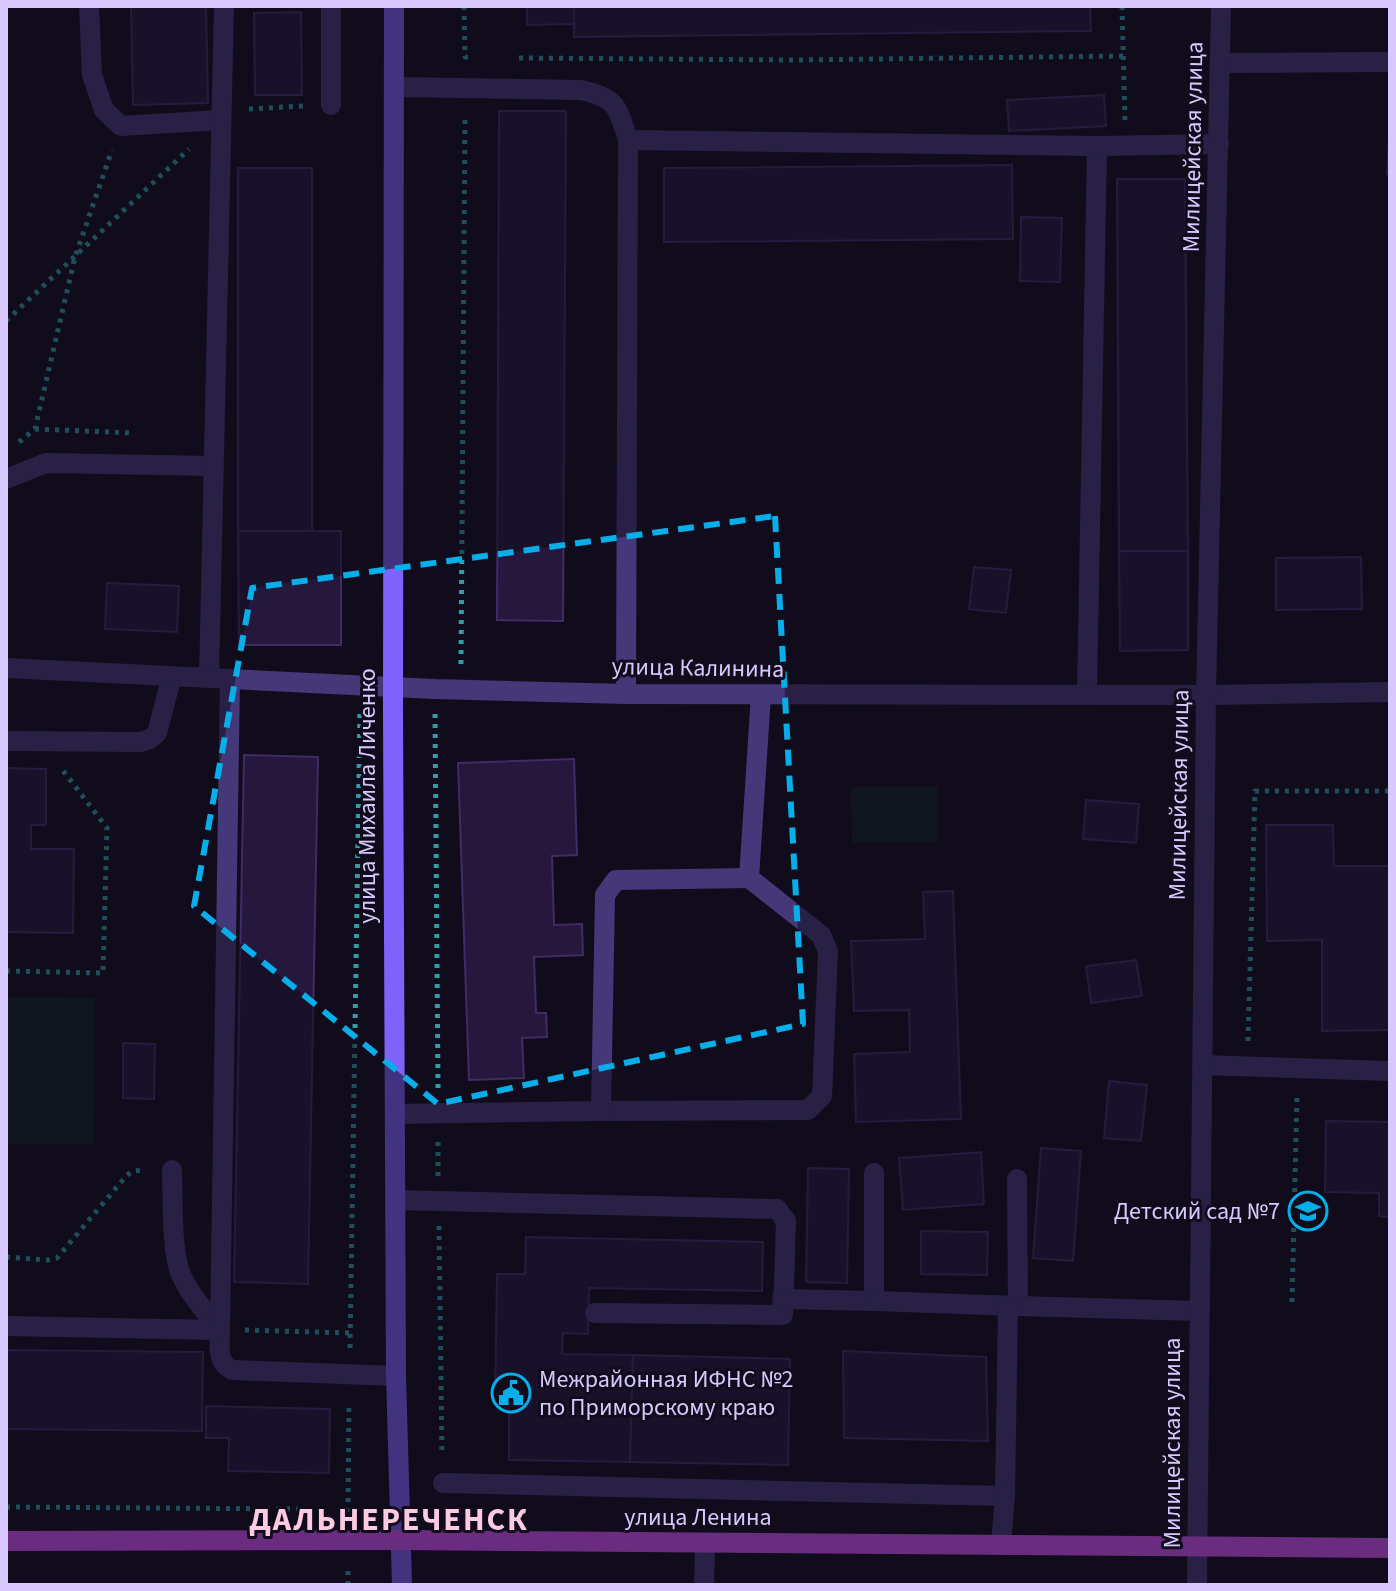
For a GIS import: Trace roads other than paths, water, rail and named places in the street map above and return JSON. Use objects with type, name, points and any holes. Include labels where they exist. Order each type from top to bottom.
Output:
[{"type":"main road","name":"улица Михаила Личенко","points":[[394,6],[396,1376],[402,1585]]},
{"type":"main road","name":"улица Ленина","points":[[6,1541],[399,1540],[1390,1548]]},
{"type":"street","points":[[89,6],[92,75],[104,110],[121,126],[221,119]]},
{"type":"street","points":[[224,6],[214,466],[219,678],[221,1361],[232,1370],[396,1376]]},
{"type":"street","points":[[331,6],[331,105]]},
{"type":"street","name":"Милицейская улица","points":[[1197,1585],[1206,695],[1221,6]]},
{"type":"street","points":[[1221,63],[1390,62]]},
{"type":"street","points":[[394,87],[581,90],[603,95],[618,109],[628,140],[626,694]]},
{"type":"street","points":[[628,140],[1097,146],[1219,144]]},
{"type":"street","points":[[1087,693],[1097,146]]},
{"type":"street","points":[[6,479],[46,463],[214,466]]},
{"type":"street","name":"улица Калинина","points":[[6,668],[461,690],[626,694],[1206,695],[1390,692]]},
{"type":"street","points":[[6,741],[141,742],[150,739],[157,733],[172,676]]},
{"type":"street","points":[[749,878],[761,695]]},
{"type":"street","points":[[395,1114],[808,1110],[822,1096],[828,951],[821,935],[749,878],[616,880],[605,895],[601,1111]]},
{"type":"street","points":[[1202,1065],[1390,1071]]},
{"type":"street","points":[[172,1170],[176,1254],[180,1272],[220,1330]]},
{"type":"street","points":[[874,1173],[874,1301]]},
{"type":"street","points":[[1001,1545],[1017,1179]]},
{"type":"street","points":[[397,1200],[777,1209],[786,1221],[783,1315],[595,1313]]},
{"type":"street","points":[[782,1299],[1198,1311]]},
{"type":"street","points":[[6,1326],[220,1330]]},
{"type":"street","points":[[443,1483],[1005,1496]]},
{"type":"street","points":[[704,1585],[705,1543]]},
{"type":"place","name":"Детский сад №7","points":[[1308,1211]]},
{"type":"place","name":"Межрайонная ИФНС №2 по Приморскому краю","points":[[511,1393]]},
{"type":"district","name":"ДАЛЬНЕРЕЧЕНСК","points":[[389,1520]]}]
